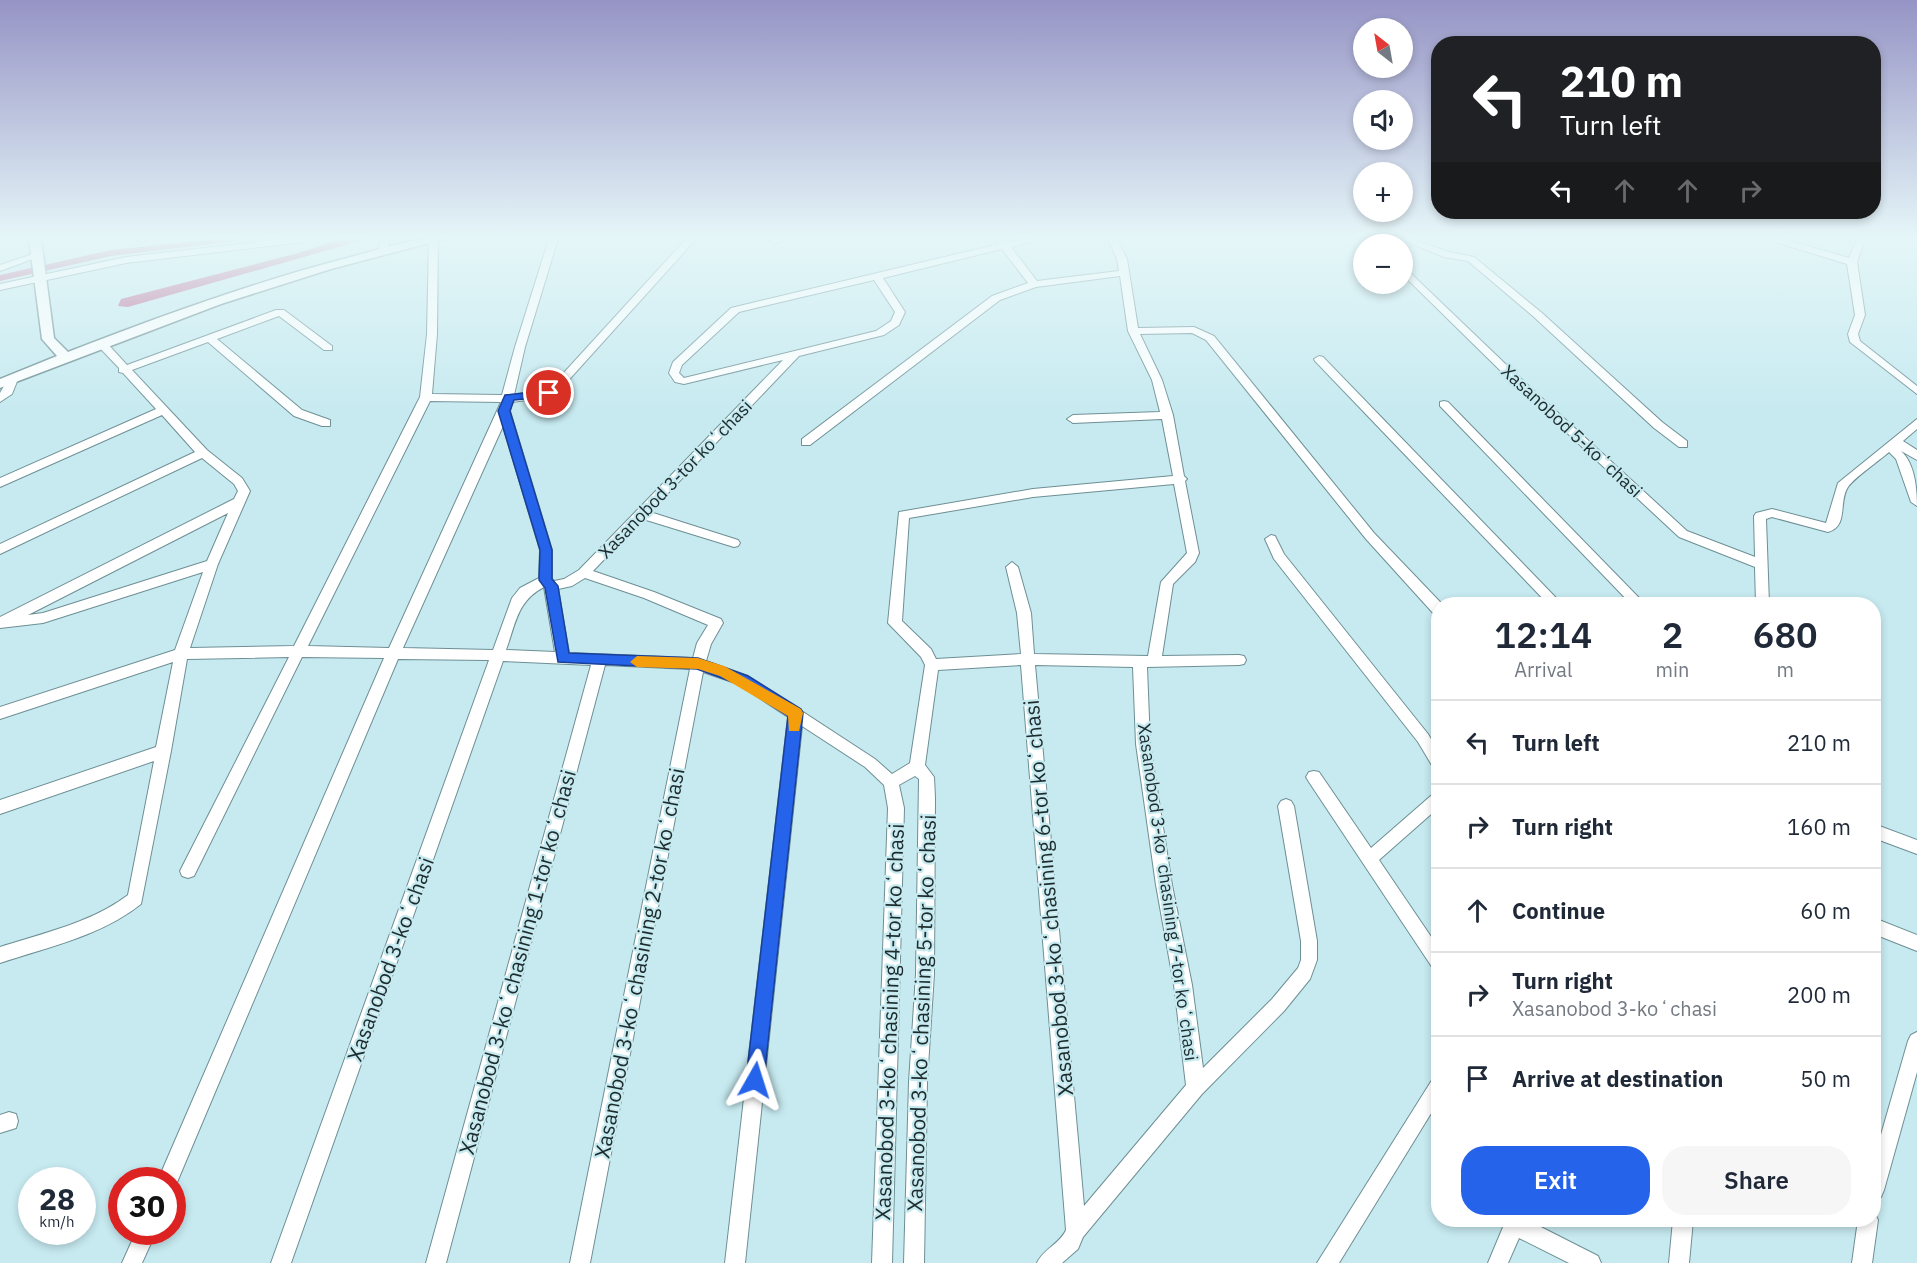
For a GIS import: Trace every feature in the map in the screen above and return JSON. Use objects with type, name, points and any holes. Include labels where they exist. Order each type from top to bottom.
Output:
[{"type":"main road","points":[[42,298],[48,339],[65,357]]},
{"type":"main road","points":[[0,384],[101,343],[225,298]]},
{"type":"street","points":[[188,871],[426,397],[434,298]]},
{"type":"street","points":[[174,1167],[393,654],[504,411],[535,298]]},
{"type":"street","points":[[426,397],[509,397],[543,395],[553,391],[637,298]]},
{"type":"street","points":[[784,298],[735,310],[722,320],[677,364],[675,373],[679,380],[684,381],[880,333],[895,323],[900,312],[891,298]]},
{"type":"street","points":[[806,442],[996,298]]},
{"type":"street","name":"Xasanobod 3-koʻchasining 7-tor koʻchasi","points":[[1128,298],[1133,331],[1156,380],[1167,415],[1181,479],[1192,553],[1190,559],[1167,582],[1147,661],[1143,744],[1164,885],[1183,985],[1196,1088]]},
{"type":"street","name":"Xasanobod 5-koʻchasi","points":[[1432,298],[1514,378],[1683,534],[1761,564]]},
{"type":"street","points":[[1518,298],[1658,425],[1683,444]]},
{"type":"street","points":[[1857,298],[1860,315],[1853,334],[1855,342],[1917,391]]},
{"type":"street","points":[[123,370],[280,312],[328,348]]},
{"type":"street","points":[[1133,331],[1194,330],[1210,338],[1370,536],[1431,601]]},
{"type":"street","points":[[210,338],[298,413],[326,423]]},
{"type":"street","points":[[0,955],[109,916],[126,908],[135,899],[181,654],[212,564],[244,491],[203,453],[123,370],[101,343]]},
{"type":"street","name":"Xasanobod 3-tor koʻchasi","points":[[499,656],[520,595],[548,583],[567,583],[584,573],[796,353]]},
{"type":"street","points":[[1319,358],[1549,597]]},
{"type":"street","points":[[0,399],[8,392],[14,379]]},
{"type":"street","points":[[1444,404],[1632,597]]},
{"type":"street","points":[[0,483],[164,410]]},
{"type":"street","points":[[504,411],[546,550],[548,583],[563,658]]},
{"type":"street","points":[[1073,419],[1167,415]]},
{"type":"street","points":[[1762,597],[1760,516],[1768,512],[1828,528],[1834,524],[1842,486],[1917,423]]},
{"type":"street","points":[[1892,444],[1917,456]]},
{"type":"street","points":[[1892,444],[1901,457],[1917,502]]},
{"type":"street","points":[[0,549],[203,453]]},
{"type":"street","points":[[0,713],[181,654],[261,651],[499,656],[698,664],[743,680],[870,763],[891,782],[917,767],[932,665],[926,653],[895,624],[903,515],[1033,493],[1181,479]]},
{"type":"street","points":[[0,623],[239,502]]},
{"type":"street","points":[[641,514],[735,543]]},
{"type":"street","points":[[1271,539],[1278,556],[1423,738],[1431,751]]},
{"type":"street","points":[[0,623],[43,618],[212,564]]},
{"type":"street","name":"Xasanobod 3-koʻchasining 6-tor koʻchasi","points":[[1012,567],[1024,613],[1076,1230]]},
{"type":"street","name":"Xasanobod 3-koʻchasining 2-tor koʻchasi","points":[[579,1263],[698,664],[716,621],[584,573]]},
{"type":"street","name":"Xasanobod 3-koʻchasi","points":[[281,1263],[499,656]]},
{"type":"street","points":[[932,665],[1028,659],[1239,660]]},
{"type":"street","name":"Xasanobod 3-koʻchasining 1-tor koʻchasi","points":[[436,1263],[599,660]]},
{"type":"street","points":[[735,1263],[796,713]]},
{"type":"street","points":[[0,807],[164,751]]},
{"type":"street","name":"Xasanobod 3-koʻchasining 5-tor koʻchasi","points":[[914,1263],[918,1082],[925,974],[927,798],[926,777],[917,767]]},
{"type":"street","points":[[1314,777],[1431,951]]},
{"type":"street","name":"Xasanobod 3-koʻchasining 4-tor koʻchasi","points":[[882,1263],[896,808],[891,782]]},
{"type":"street","points":[[1369,859],[1431,805]]},
{"type":"street","points":[[1047,1263],[1071,1242],[1076,1230],[1196,1088],[1278,1005],[1304,973],[1309,960],[1309,941],[1286,806]]},
{"type":"street","points":[[1881,834],[1917,847]]},
{"type":"street","points":[[1881,929],[1917,943]]},
{"type":"street","points":[[1881,1166],[1917,1041]]},
{"type":"street","points":[[1327,1263],[1431,1097]]},
{"type":"street","points":[[1498,1263],[1513,1227]]},
{"type":"street","points":[[1524,1227],[1591,1263]]},
{"type":"street","points":[[1679,1263],[1682,1227]]},
{"type":"street","points":[[1863,1263],[1867,1227]]},
{"type":"street","points":[[132,1263],[140,1245]]},
{"type":"shaded area","points":[[160,298],[128,307],[118,306],[121,299]]},
{"type":"slow traffic","points":[[637,662],[698,664],[724,671],[796,713],[794,727]]},
{"type":"route","points":[[549,393],[509,397],[504,411],[546,550],[545,580],[551,586],[563,658],[698,664],[724,671],[743,680],[796,713],[755,1080]]}]
